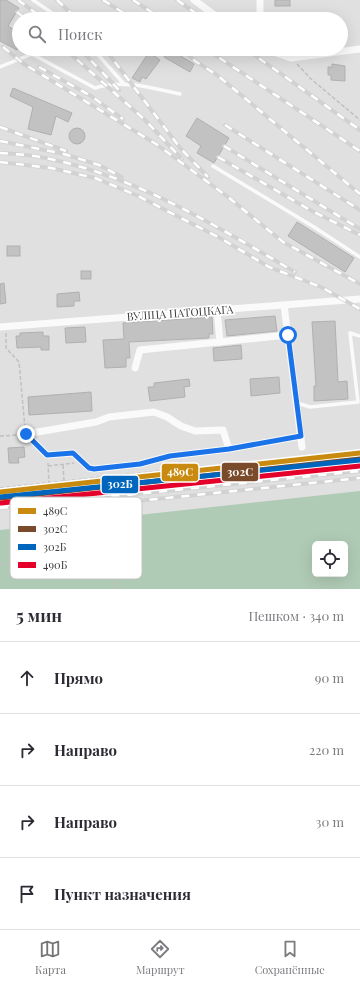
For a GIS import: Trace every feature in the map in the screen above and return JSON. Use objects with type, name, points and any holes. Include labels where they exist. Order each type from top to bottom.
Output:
[{"type":"street","points":[[194,0],[210,12]]},
{"type":"street","points":[[260,0],[260,12]]},
{"type":"street","points":[[348,51],[360,49]]},
{"type":"street","points":[[285,56],[291,58],[306,56]]},
{"type":"street","name":"ВУЛІЦА ПАТОЦКАГА","points":[[3,327],[360,299]]},
{"type":"street","points":[[284,305],[302,447]]},
{"type":"street","points":[[217,310],[220,342]]},
{"type":"street","points":[[135,368],[140,350],[288,335]]},
{"type":"street","points":[[26,434],[96,422],[108,417],[154,412],[181,426],[195,431],[223,430],[229,449]]},
{"type":"street","points":[[26,434],[47,455],[73,453],[89,468],[94,469],[140,464],[170,456],[229,449],[301,436]]},
{"type":"lane","points":[[33,0],[51,12]]},
{"type":"lane","points":[[0,67],[27,56]]},
{"type":"lane","points":[[36,56],[94,88],[113,83],[144,86],[180,94]]},
{"type":"lane","points":[[99,56],[124,84]]},
{"type":"lane","points":[[213,166],[314,227],[360,257]]},
{"type":"lane","points":[[297,404],[310,407],[358,402],[350,333],[360,336]]},
{"type":"path","points":[[291,58],[311,79],[360,120]]},
{"type":"path","points":[[0,436],[26,434],[19,362],[6,348],[3,327]]},
{"type":"path","points":[[47,455],[51,496]]},
{"type":"path","points":[[48,466],[83,462]]},
{"type":"path","points":[[62,465],[64,481]]},
{"type":"path","points":[[0,488],[168,470]]},
{"type":"path","points":[[110,476],[112,489]]},
{"type":"path","points":[[41,497],[169,484]]},
{"type":"path","points":[[0,501],[10,500]]},
{"type":"path","points":[[0,564],[10,563]]},
{"type":"path","points":[[112,579],[114,589]]},
{"type":"green space","points":[[360,491],[360,589],[0,589],[0,530],[10,529],[10,579],[142,579],[142,515]]},
{"type":"building","points":[[0,0],[6,0],[19,8],[17,12],[12,12],[12,19],[8,26],[12,29],[12,47],[0,41]]},
{"type":"building","points":[[275,0],[290,0],[290,6],[275,6]]},
{"type":"building","points":[[146,56],[154,56],[160,60],[146,79],[142,77],[140,82],[132,78]]},
{"type":"building","points":[[181,56],[194,64],[190,72],[164,57]]},
{"type":"building","points":[[332,64],[345,66],[345,81],[331,80],[331,75],[328,75],[328,67],[332,67]]},
{"type":"building","points":[[13,88],[72,113],[68,122],[56,116],[51,135],[28,129],[33,107],[10,96]]},
{"type":"building","points":[[197,118],[229,138],[214,163],[197,153],[201,146],[186,136]]},
{"type":"building","points":[[77,128],[83,130],[85,136],[83,142],[77,144],[71,142],[69,136],[71,130]]},
{"type":"building","points":[[297,222],[354,258],[345,272],[288,236]]},
{"type":"building","points":[[7,246],[20,246],[20,256],[7,256]]},
{"type":"building","points":[[81,271],[91,271],[91,279],[81,279]]},
{"type":"building","points":[[4,283],[6,303],[0,304],[0,284]]},
{"type":"building","points":[[79,292],[80,301],[74,301],[74,306],[57,307],[57,294]]},
{"type":"building","points":[[275,316],[277,331],[227,336],[225,320]]},
{"type":"building","points":[[212,317],[213,334],[209,334],[209,338],[129,342],[130,358],[126,358],[126,367],[105,368],[103,340],[124,339],[123,323]]},
{"type":"building","points":[[335,321],[338,382],[347,381],[348,399],[314,401],[314,386],[316,386],[312,322]]},
{"type":"building","points":[[85,327],[86,342],[66,343],[65,328]]},
{"type":"building","points":[[43,332],[43,336],[49,336],[49,350],[41,350],[41,347],[17,348],[16,336],[20,336],[20,333]]},
{"type":"building","points":[[241,345],[242,359],[214,361],[213,348]]},
{"type":"building","points":[[279,377],[280,393],[251,396],[250,379]]},
{"type":"building","points":[[189,379],[190,386],[184,387],[185,397],[150,401],[148,387],[154,387],[154,383]]},
{"type":"building","points":[[91,392],[92,411],[29,415],[28,397]]},
{"type":"building","points":[[24,447],[25,457],[18,458],[19,463],[9,463],[8,448]]},
{"type":"railway","points":[[18,0],[34,12]]},
{"type":"railway","points":[[57,0],[70,12]]},
{"type":"railway","points":[[103,0],[122,12]]},
{"type":"railway","points":[[133,0],[151,12]]},
{"type":"railway","points":[[177,0],[194,12]]},
{"type":"railway","points":[[3,47],[12,54]]},
{"type":"railway","points":[[14,56],[24,64],[156,144],[228,197],[283,242],[360,284]]},
{"type":"railway","points":[[73,56],[144,119],[182,159]]},
{"type":"railway","points":[[87,56],[119,90]]},
{"type":"railway","points":[[110,56],[181,149],[208,177]]},
{"type":"railway","points":[[189,56],[217,75],[360,194]]},
{"type":"railway","points":[[217,56],[360,151]]},
{"type":"railway","points":[[256,56],[360,130]]},
{"type":"railway","points":[[39,67],[91,96],[123,119]]},
{"type":"railway","points":[[225,125],[360,210]]},
{"type":"railway","points":[[0,127],[66,151]]},
{"type":"railway","points":[[0,141],[64,154],[99,165],[122,177]]},
{"type":"railway","points":[[224,146],[360,229]]},
{"type":"railway","points":[[0,153],[29,155],[45,158],[79,166],[111,177],[174,204],[205,220],[295,272]]},
{"type":"railway","points":[[218,157],[312,211],[360,235]]},
{"type":"railway","points":[[0,162],[51,168],[95,178],[136,195],[220,238],[269,267],[321,287],[360,309]]},
{"type":"railway","points":[[107,497],[360,471]]},
{"type":"railway","points":[[142,501],[360,478]]},
{"type":"railway","points":[[0,508],[10,507]]},
{"type":"transit line","name":"489С","points":[[0,492],[360,453]]},
{"type":"transit line","name":"302С","points":[[10,497],[360,459]]},
{"type":"transit line","name":"302Б","points":[[0,497],[360,460]]},
{"type":"transit line","name":"490Б","points":[[59,497],[360,466]]},
{"type":"transit line","name":"302С","points":[[1,498],[10,497]]},
{"type":"transit line","name":"490Б","points":[[1,503],[10,502]]},
{"type":"route","points":[[26,434],[37,447],[47,455],[73,453],[89,468],[94,469],[140,464],[170,456],[229,449],[301,436],[288,335]]}]
